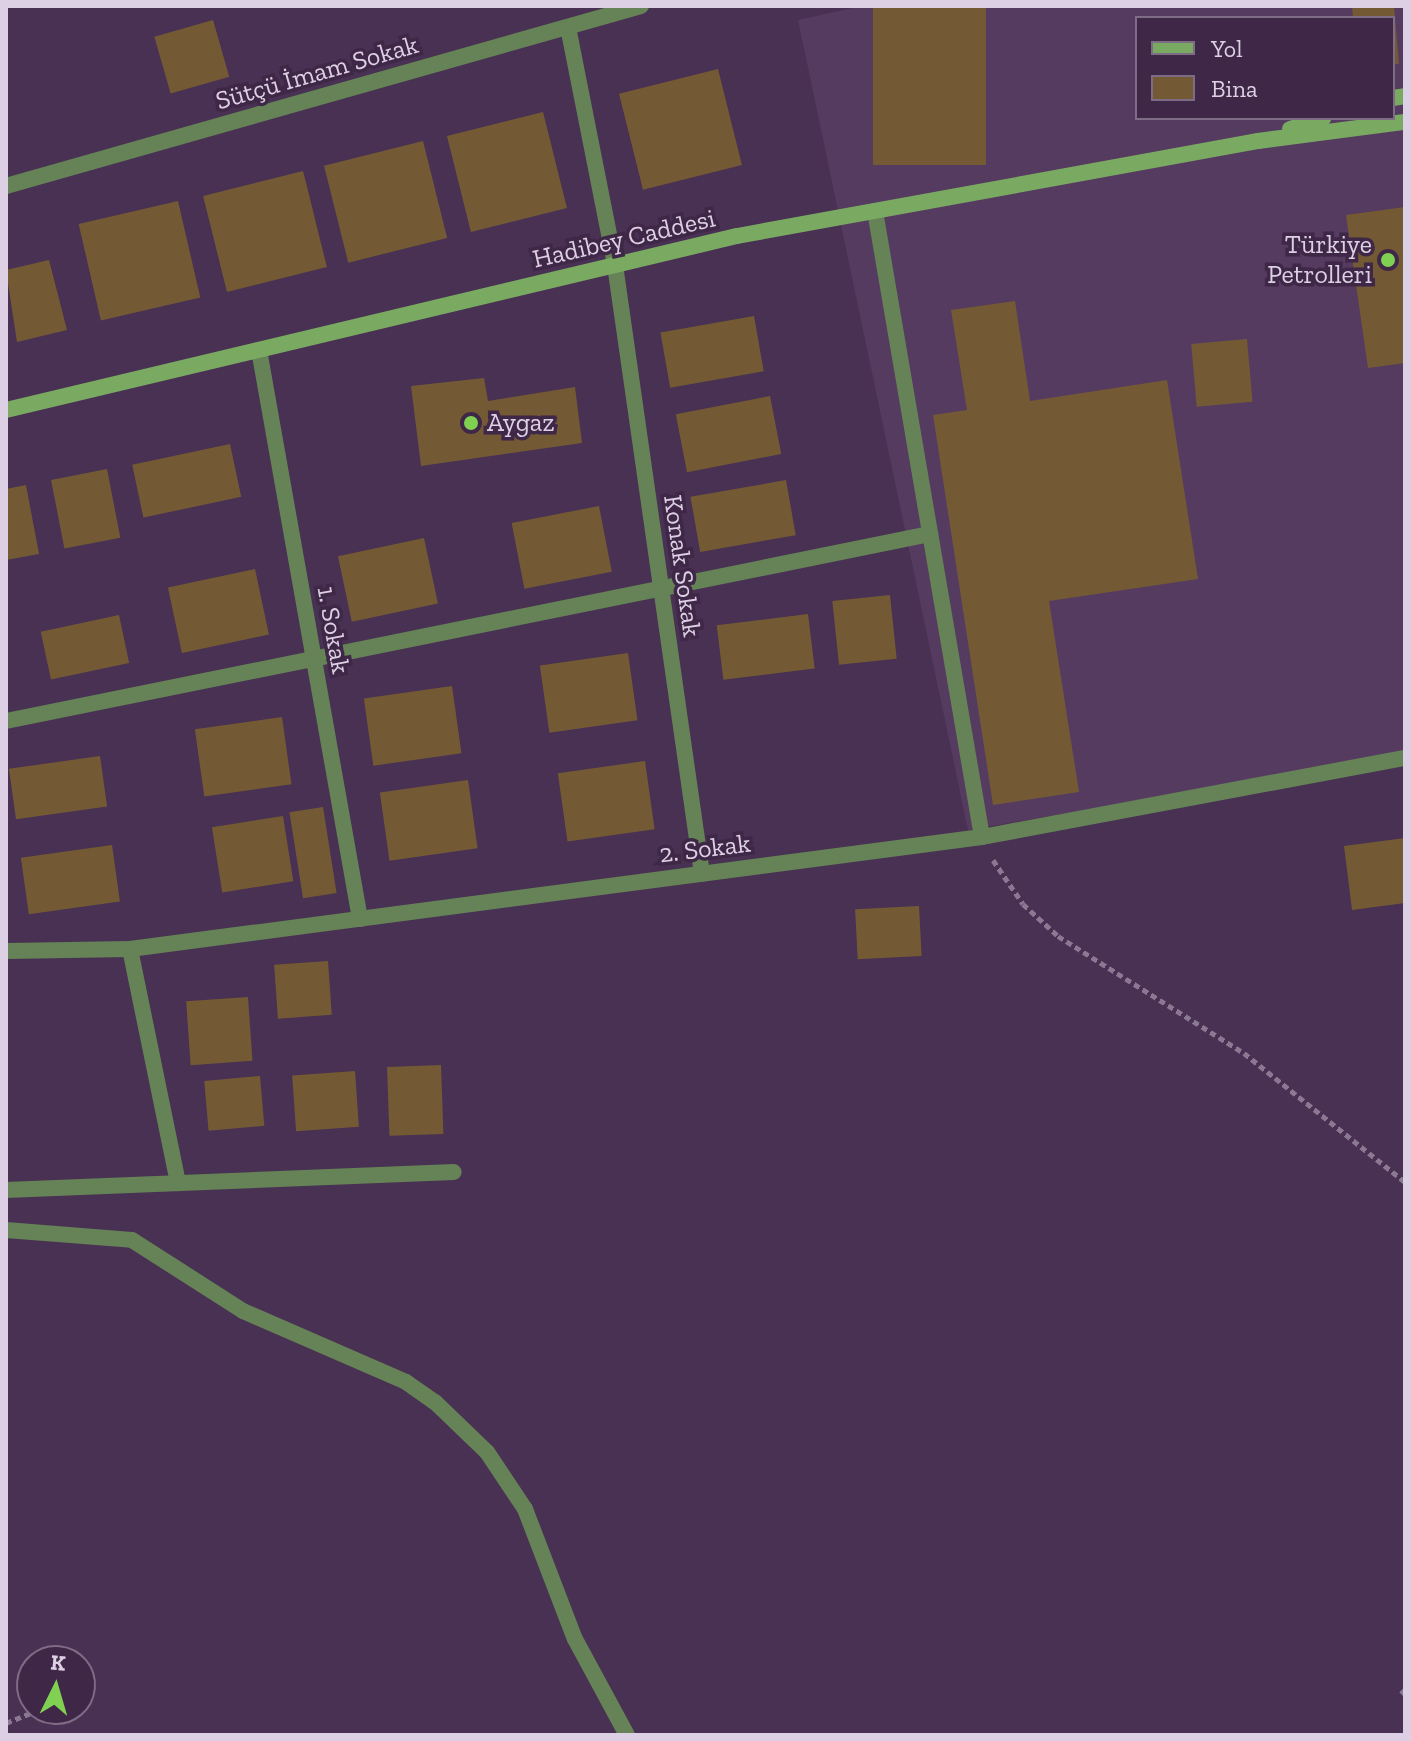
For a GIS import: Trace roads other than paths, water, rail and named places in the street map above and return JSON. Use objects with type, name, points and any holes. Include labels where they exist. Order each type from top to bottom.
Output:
[{"type":"main road","name":"Hadibey Caddesi","points":[[1258,141],[1317,120]]},
{"type":"main road","name":"Hadibey Caddesi","points":[[6,410],[615,265],[875,211],[1258,141],[1405,122]]},
{"type":"street","name":"Sütçü İmam Sokak","points":[[6,186],[641,6]]},
{"type":"street","name":"Konak Sokak","points":[[568,27],[615,265],[702,874]]},
{"type":"street","points":[[875,211],[982,837]]},
{"type":"street","name":"1. Sokak","points":[[259,350],[360,919]]},
{"type":"street","points":[[6,721],[930,534]]},
{"type":"street","name":"2. Sokak","points":[[6,951],[130,949],[982,837],[1405,758]]},
{"type":"street","points":[[130,949],[178,1183]]},
{"type":"street","points":[[6,1190],[454,1172]]},
{"type":"street","points":[[6,1230],[132,1240],[243,1311],[406,1382],[435,1402],[487,1452],[525,1509],[575,1639],[627,1735]]},
{"type":"place","name":"Türkiye Petrolleri","points":[[1388,260]]},
{"type":"place","name":"Aygaz","points":[[471,423]]}]
